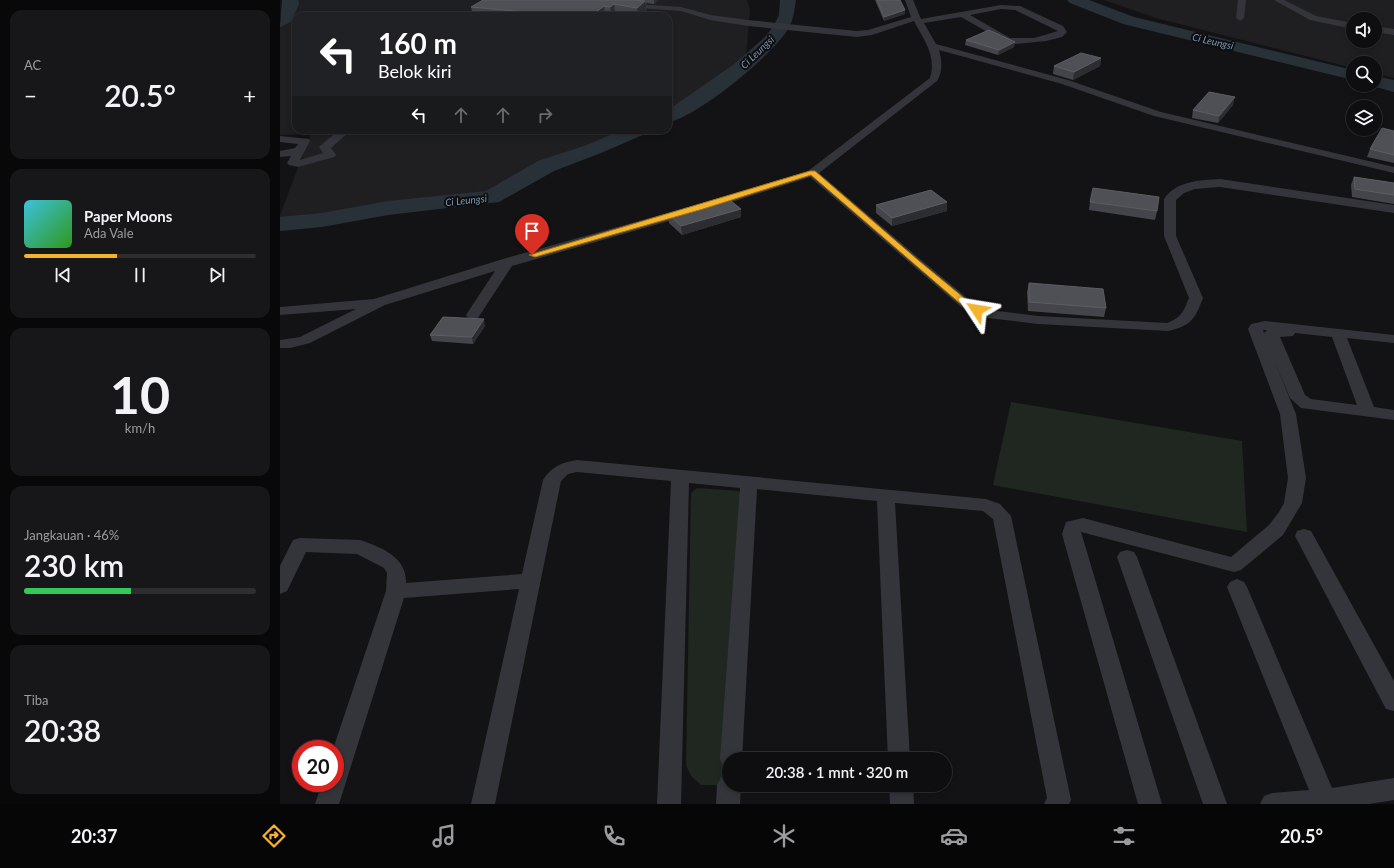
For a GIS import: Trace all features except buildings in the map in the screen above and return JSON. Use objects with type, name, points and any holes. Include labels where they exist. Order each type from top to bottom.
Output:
[{"type":"street","points":[[672,13],[693,0]]},
{"type":"street","points":[[280,344],[305,340],[380,302],[508,262],[707,206],[812,173],[934,79],[938,70],[933,46],[917,20],[909,0]]},
{"type":"street","points":[[1240,18],[1242,0]]},
{"type":"street","points":[[1278,0],[1313,18],[1346,25]]},
{"type":"street","points":[[638,6],[682,8],[710,17],[836,33],[869,33],[917,20],[1001,7],[1014,7],[1060,28],[1063,32],[1059,35],[1036,40],[1008,40],[962,14]]},
{"type":"street","points":[[1382,30],[1394,32]]},
{"type":"street","points":[[933,46],[1064,82],[1158,114],[1394,170]]},
{"type":"street","points":[[280,139],[305,141],[293,163],[302,163],[329,156],[330,154],[325,147],[341,134]]},
{"type":"street","points":[[280,154],[300,151]]},
{"type":"street","points":[[812,173],[915,262],[966,304],[977,310],[1021,319],[1100,324],[1168,327],[1182,322],[1189,315],[1196,298],[1172,243],[1169,228],[1170,199],[1180,190],[1199,184],[1220,182],[1394,209]]},
{"type":"street","points":[[473,315],[508,262]]},
{"type":"street","points":[[280,311],[380,302]]},
{"type":"street","points":[[1150,804],[1071,534],[1073,527],[1084,525],[1234,565],[1276,530],[1294,503],[1297,478],[1288,414],[1255,329],[1256,327],[1265,325],[1394,339]]},
{"type":"street","points":[[1394,344],[1338,337],[1277,332],[1271,333],[1298,398],[1301,401],[1308,404],[1394,415]]},
{"type":"street","points":[[1338,337],[1367,411]]},
{"type":"street","points":[[483,804],[552,480],[556,473],[566,467],[577,466],[749,484],[986,505],[994,509],[1002,516],[1059,800],[1056,804]]},
{"type":"street","points":[[669,804],[680,476]]},
{"type":"street","points":[[731,752],[749,484]]},
{"type":"street","points":[[886,496],[899,752]]},
{"type":"street","points":[[1304,536],[1394,702]]},
{"type":"street","points":[[280,586],[300,545],[360,546],[392,563],[398,572],[396,591],[344,751]]},
{"type":"street","points":[[1127,557],[1215,804]]},
{"type":"street","points":[[396,591],[530,581]]},
{"type":"street","points":[[1237,587],[1325,800]]},
{"type":"street","points":[[1272,804],[1325,800],[1394,790]]},
{"type":"street","points":[[327,804],[331,792]]},
{"type":"street","points":[[728,804],[729,792]]},
{"type":"street","points":[[901,792],[902,804]]},
{"type":"shaded area","points":[[290,0],[747,0],[750,10],[745,66],[678,113],[672,115],[672,12],[292,12],[292,134],[311,134],[280,135],[280,22],[285,19],[291,5]]},
{"type":"shaded area","points":[[1104,0],[1394,0],[1394,78],[1382,75],[1382,56],[1346,56],[1346,66],[1156,18]]},
{"type":"shaded area","points":[[311,134],[628,134],[546,166],[491,197],[388,208],[322,220],[280,224],[280,215]]},
{"type":"shaded area","points":[[1011,402],[1242,441],[1247,532],[993,485]]},
{"type":"shaded area","points":[[697,488],[739,491],[743,498],[730,752],[722,752],[722,783],[719,785],[701,785],[691,776],[686,765],[691,493]]},
{"type":"waterway","name":"Ci Leungsi","points":[[280,22],[285,19],[291,4],[290,0]]},
{"type":"waterway","name":"Ci Leungsi","points":[[672,115],[678,113],[722,82],[756,55],[781,28],[787,15],[788,0]]},
{"type":"waterway","name":"Ci Leungsi","points":[[1075,0],[1129,21],[1346,73]]},
{"type":"waterway","name":"Ci Leungsi","points":[[1382,83],[1394,86]]},
{"type":"waterway","name":"Ci Leungsi","points":[[280,224],[322,220],[388,208],[491,197],[546,166],[594,149],[629,134]]},
{"type":"route","points":[[532,255],[700,208],[812,173],[915,262],[966,304],[977,310]]}]
